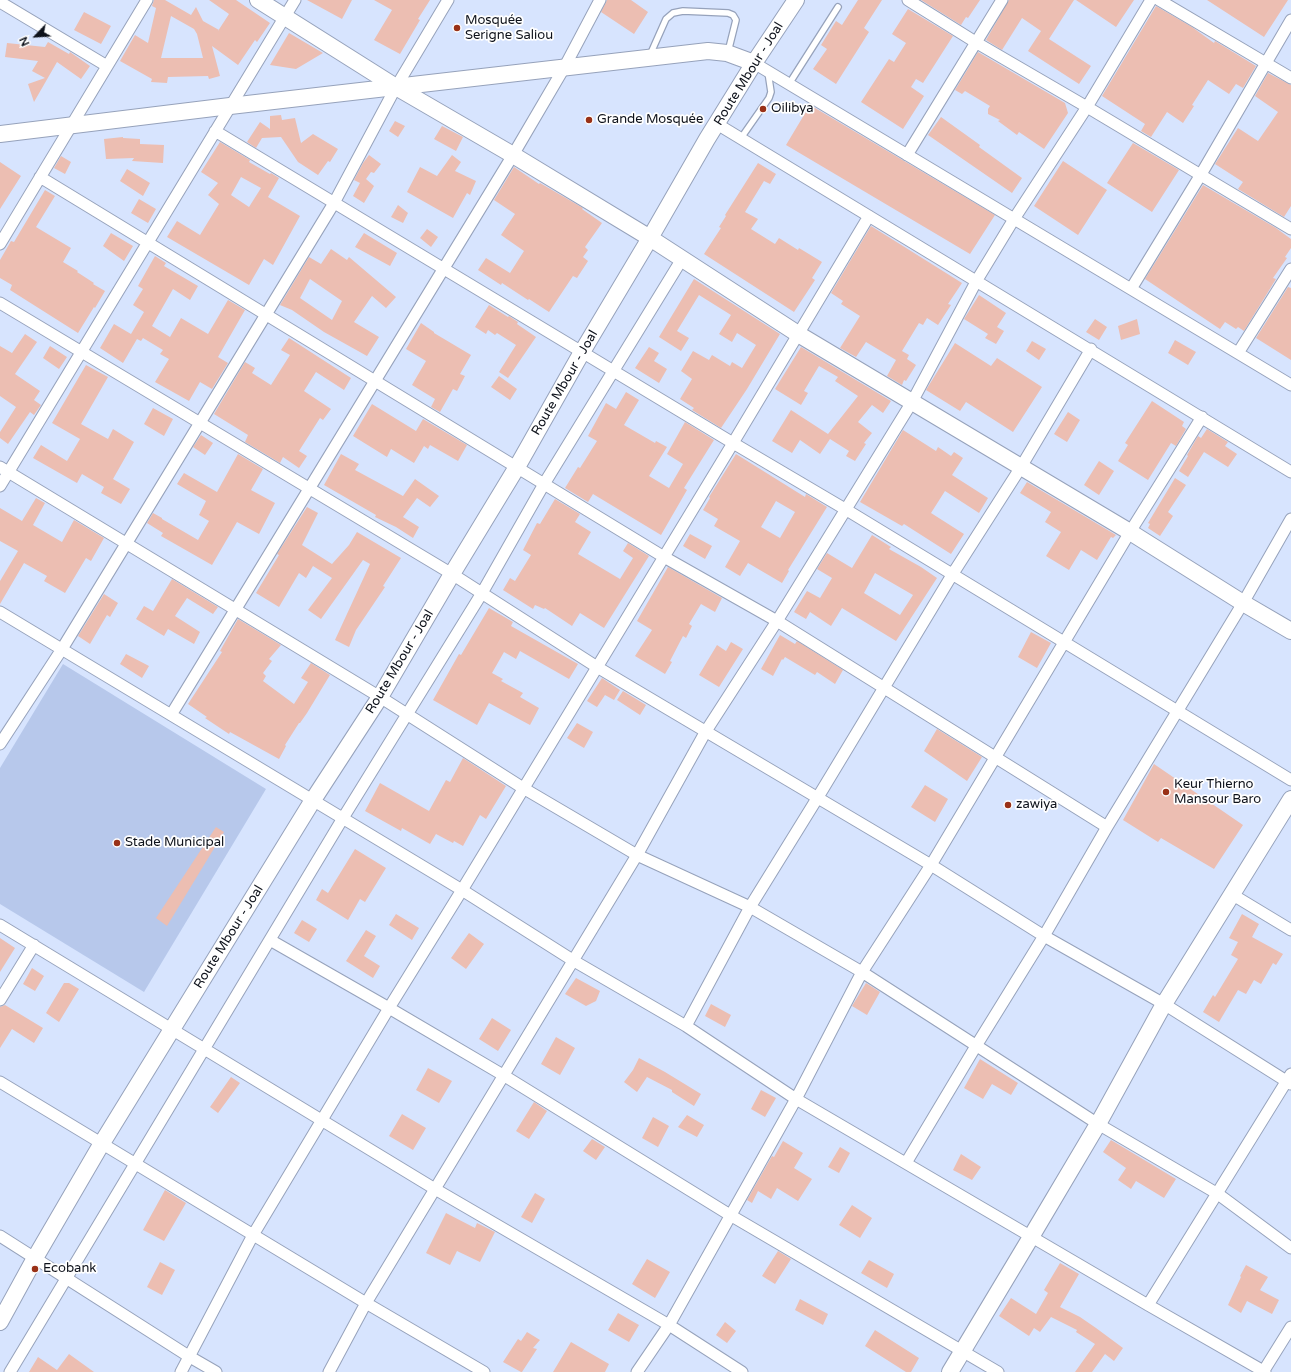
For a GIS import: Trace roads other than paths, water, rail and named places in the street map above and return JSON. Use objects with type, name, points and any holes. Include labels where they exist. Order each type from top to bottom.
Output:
[{"type":"main road","points":[[258,0],[396,87],[513,155],[650,238],[798,334],[1130,532],[1243,604],[1291,631]]},
{"type":"main road","name":"Route Mbour - Joal","points":[[0,1322],[35,1258],[102,1143],[313,800],[380,697],[452,574],[517,468],[582,352],[717,124],[761,67],[796,0]]},
{"type":"main road","points":[[0,134],[708,51],[727,53],[761,67]]},
{"type":"main road","points":[[950,1372],[1032,1237],[1098,1124],[1164,1004],[1291,800]]},
{"type":"street","points":[[0,244],[147,0]]},
{"type":"street","points":[[0,486],[4,469],[81,352],[295,0]]},
{"type":"street","points":[[0,744],[62,649],[334,203],[396,87],[448,0]]},
{"type":"street","points":[[171,715],[308,488],[513,155],[564,68],[600,0]]},
{"type":"street","points":[[908,0],[977,43],[1291,229]]},
{"type":"street","points":[[907,155],[1002,0]]},
{"type":"street","points":[[329,1372],[366,1303],[574,960],[636,855],[706,731],[912,402],[977,280],[1014,219],[1087,107],[1151,0]]},
{"type":"street","points":[[1159,0],[1291,78]]},
{"type":"street","points":[[0,2],[107,66]]},
{"type":"street","points":[[1131,289],[1200,176],[1291,20]]},
{"type":"street","points":[[761,67],[1291,385]]},
{"type":"street","points":[[717,124],[1091,349],[1291,472]]},
{"type":"street","points":[[215,131],[845,509],[1291,780]]},
{"type":"street","points":[[40,177],[664,557],[776,621],[1108,827]]},
{"type":"street","points":[[182,1372],[253,1235],[869,216]]},
{"type":"street","points":[[10,1372],[343,818],[482,593],[544,484],[682,259]]},
{"type":"street","points":[[1238,353],[1291,269]]},
{"type":"street","points":[[0,303],[452,574],[597,667],[931,865],[1044,936],[1164,1004],[1290,1080],[1148,1305]]},
{"type":"street","points":[[686,1026],[750,907],[952,575],[1021,467],[1091,349]]},
{"type":"street","points":[[637,1372],[669,1325],[796,1099],[862,972],[931,865],[1130,532],[1202,418]]},
{"type":"street","points":[[4,469],[235,608],[408,714],[524,788],[636,855],[750,907],[862,972],[1098,1124],[1218,1194],[1291,1248]]},
{"type":"street","points":[[906,1163],[1243,604],[1291,519]]},
{"type":"street","points":[[0,612],[462,890],[574,960],[686,1026],[796,1099],[1264,1372],[1291,1327]]},
{"type":"street","points":[[1233,895],[1291,930]]},
{"type":"street","points":[[0,924],[435,1189],[669,1325],[742,1372]]},
{"type":"street","points":[[270,940],[503,1075],[730,1215],[998,1372]]},
{"type":"street","points":[[0,1000],[34,945]]},
{"type":"street","points":[[0,1082],[366,1303],[484,1372]]},
{"type":"street","points":[[0,1236],[216,1372]]},
{"type":"lane","points":[[789,84],[838,7]]},
{"type":"lane","points":[[649,58],[666,19],[673,13],[683,11],[728,13],[733,15],[736,20],[727,53]]},
{"type":"lane","points":[[741,138],[769,98],[771,92],[761,67]]},
{"type":"place","name":"Mosquée Serigne Saliou","points":[[457,28]]},
{"type":"place","name":"Oilibya","points":[[763,109]]},
{"type":"place","name":"Grande Mosquée","points":[[589,120]]},
{"type":"place","name":"Keur Thierno Mansour Baro","points":[[1166,792]]},
{"type":"place","name":"zawiya","points":[[1008,805]]},
{"type":"place","name":"Stade Municipal","points":[[117,843]]},
{"type":"place","name":"Ecobank","points":[[35,1269]]}]
